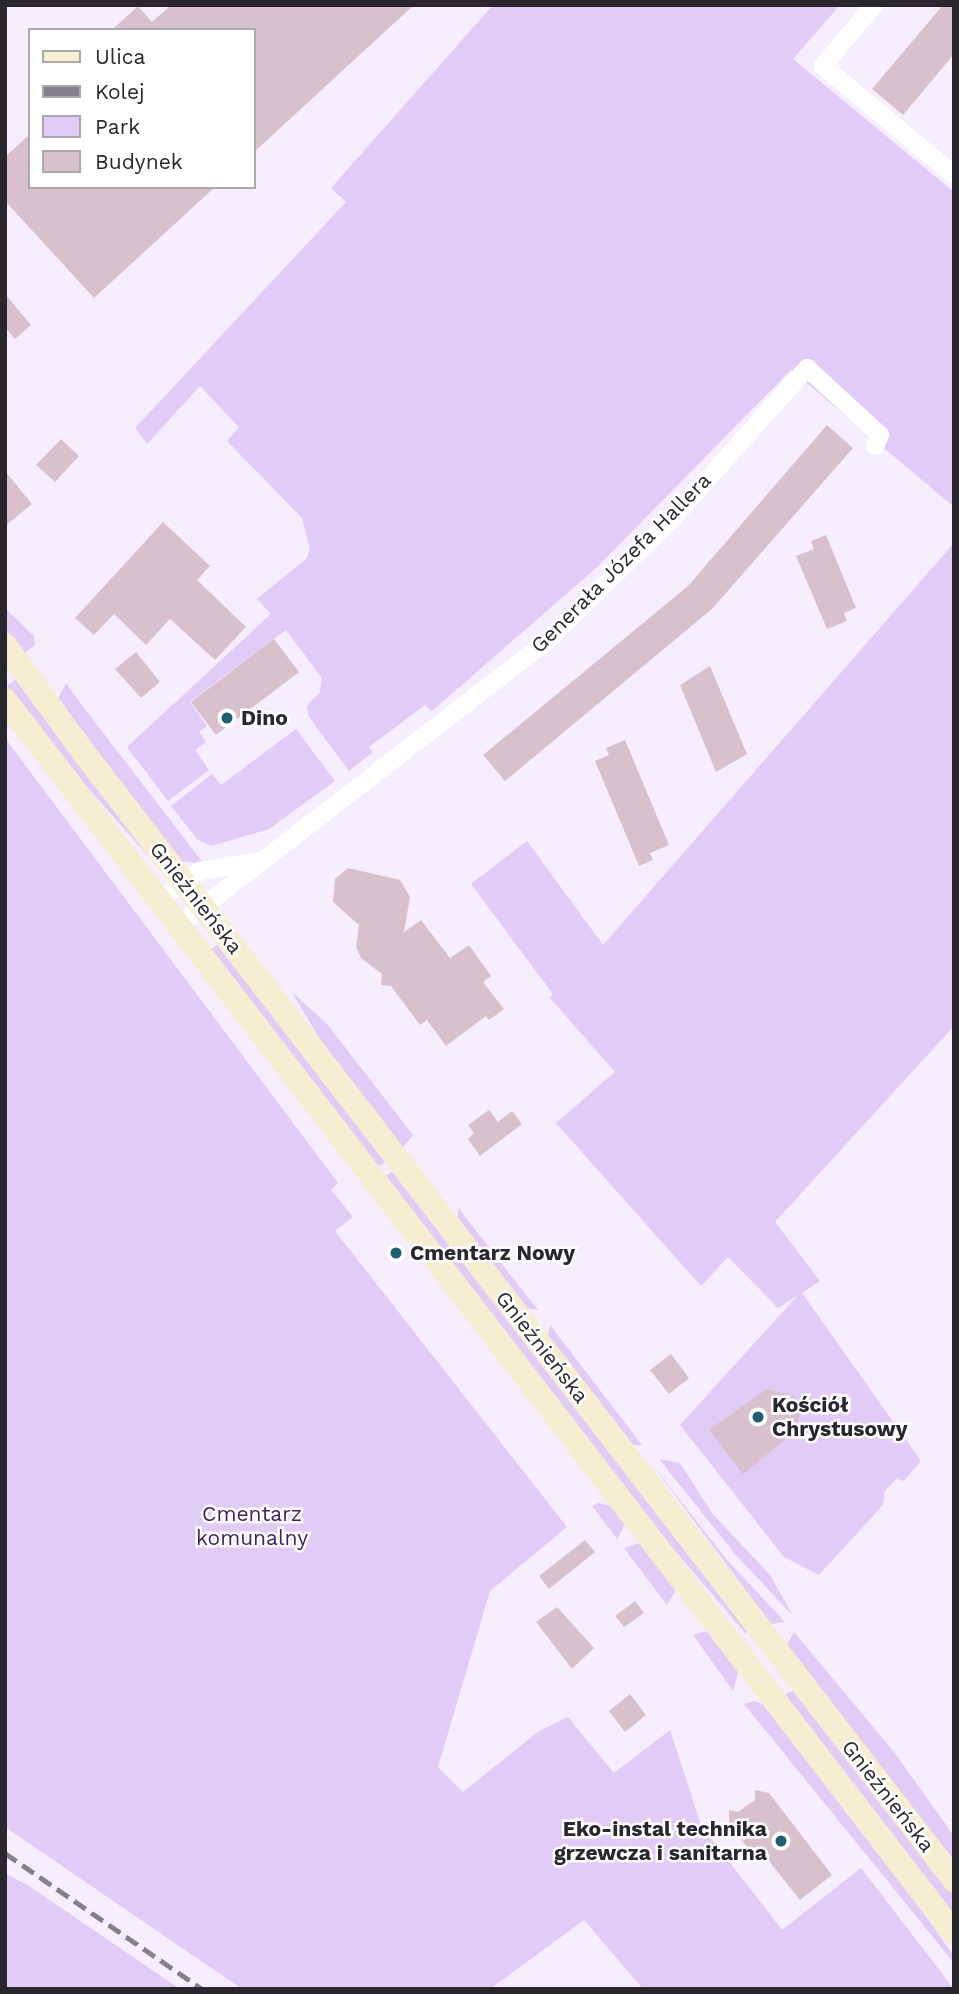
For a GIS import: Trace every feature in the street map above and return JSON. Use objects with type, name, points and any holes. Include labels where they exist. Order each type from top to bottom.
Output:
[{"type":"main road","name":"Gnieźnieńska","points":[[5,645],[183,881],[954,1880]]},
{"type":"main road","name":"Gnieźnieńska","points":[[5,700],[177,927],[954,1933]]},
{"type":"street","points":[[874,5],[823,66],[954,175]]},
{"type":"street","name":"Generała Józefa Hallera","points":[[177,927],[548,640],[671,519],[807,368],[880,435],[875,446]]},
{"type":"street","name":"Generała Józefa Hallera","points":[[157,901],[200,871],[265,860]]},
{"type":"green space","points":[[493,5],[840,5],[793,59],[954,192],[954,507],[791,370],[595,569],[432,711],[425,705],[369,747],[373,752],[349,771],[309,717],[307,706],[320,692],[322,678],[286,630],[190,702],[207,726],[199,732],[206,742],[195,750],[209,770],[168,801],[127,747],[271,614],[257,599],[307,558],[310,549],[302,518],[227,441],[239,427],[200,386],[147,444],[135,428],[346,202],[331,188]]},
{"type":"green space","points":[[954,543],[954,1026],[775,1222],[820,1281],[802,1293],[921,1461],[904,1481],[896,1479],[885,1491],[883,1505],[819,1575],[784,1557],[680,1425],[798,1295],[778,1308],[728,1257],[701,1286],[556,1123],[615,1072],[550,998],[553,994],[471,884],[527,841],[603,945]]},
{"type":"green space","points":[[5,608],[34,636],[35,645],[24,654],[5,628]]},
{"type":"green space","points":[[17,678],[165,875],[48,743],[7,686]]},
{"type":"green space","points":[[66,683],[204,864],[180,861],[58,699]]},
{"type":"green space","points":[[296,729],[335,781],[269,829],[211,846],[198,840],[171,806],[212,774],[221,785]]},
{"type":"green space","name":"Cmentarz komunalny","points":[[5,738],[338,1183],[331,1190],[353,1217],[335,1231],[567,1527],[490,1591],[438,1767],[463,1792],[539,1731],[568,1717],[614,1773],[670,1730],[701,1825],[782,1930],[861,1868],[954,1989],[643,1989],[584,1920],[490,1989],[242,1989],[5,1827]]},
{"type":"green space","points":[[219,944],[386,1161],[376,1169],[210,950]]},
{"type":"green space","points":[[292,992],[327,1024],[413,1135],[402,1149],[328,1053]]},
{"type":"green space","points":[[393,1171],[747,1631],[746,1634],[642,1512],[383,1178]]},
{"type":"green space","points":[[459,1207],[538,1310],[524,1308],[457,1221]]},
{"type":"green space","points":[[550,1325],[642,1445],[633,1445],[548,1335]]},
{"type":"green space","points":[[659,1459],[680,1463],[712,1513],[770,1575],[793,1616],[735,1554]]},
{"type":"green space","points":[[651,1463],[727,1560],[785,1622],[771,1624]]},
{"type":"green space","points":[[598,1503],[611,1506],[625,1524],[617,1539],[592,1506]]},
{"type":"green space","points":[[639,1543],[676,1590],[667,1605],[624,1548]]},
{"type":"green space","points":[[707,1631],[738,1672],[733,1691],[693,1635]]},
{"type":"green space","points":[[794,1632],[894,1752],[954,1836],[954,1864],[787,1645]]},
{"type":"green space","points":[[793,1691],[954,1895],[954,1917],[785,1694]]},
{"type":"green space","points":[[754,1701],[763,1704],[918,1905],[954,1956],[954,1963],[744,1704]]},
{"type":"green space","points":[[5,1873],[29,1886],[180,1989],[5,1989]]},
{"type":"building","points":[[171,5],[414,5],[256,150],[256,28],[114,28],[138,6],[152,22]]},
{"type":"building","points":[[943,5],[954,5],[954,54],[903,115],[872,89]]},
{"type":"building","points":[[28,136],[28,189],[213,189],[94,298],[5,201],[5,157]]},
{"type":"building","points":[[5,294],[31,325],[15,339],[5,327]]},
{"type":"building","points":[[827,425],[853,448],[712,609],[505,781],[483,755],[688,586]]},
{"type":"building","points":[[61,439],[79,456],[55,482],[36,465]]},
{"type":"building","points":[[5,471],[32,504],[5,526]]},
{"type":"building","points":[[163,522],[210,566],[197,580],[246,627],[215,660],[170,619],[146,645],[114,614],[94,635],[75,618]]},
{"type":"building","points":[[826,535],[856,608],[844,613],[847,621],[827,629],[796,556],[814,549],[811,541]]},
{"type":"building","points":[[274,639],[299,672],[216,735],[191,702]]},
{"type":"building","points":[[136,652],[160,682],[141,698],[115,669]]},
{"type":"building","points":[[710,666],[747,754],[716,772],[680,685]]},
{"type":"building","points":[[625,740],[669,845],[650,853],[653,860],[639,866],[595,761],[609,755],[606,748]]},
{"type":"building","points":[[348,868],[400,880],[410,897],[404,932],[421,920],[450,958],[469,945],[491,976],[483,982],[504,1009],[489,1020],[486,1016],[446,1046],[427,1020],[420,1025],[391,986],[381,985],[382,974],[361,958],[356,947],[359,925],[333,902],[335,879]]},
{"type":"building","points":[[489,1110],[498,1122],[512,1111],[522,1124],[480,1156],[468,1139],[474,1133],[468,1125]]},
{"type":"building","points":[[671,1354],[689,1378],[669,1394],[650,1370]]},
{"type":"building","points":[[767,1389],[795,1396],[800,1408],[798,1429],[743,1474],[709,1430]]},
{"type":"building","points":[[585,1540],[595,1552],[549,1589],[539,1576]]},
{"type":"building","points":[[635,1601],[644,1613],[624,1627],[615,1616]]},
{"type":"building","points":[[557,1607],[594,1648],[572,1669],[536,1622]]},
{"type":"building","points":[[630,1694],[646,1715],[625,1732],[609,1711]]},
{"type":"building","points":[[755,1790],[769,1793],[832,1875],[800,1900],[757,1846],[750,1851],[729,1824],[729,1810],[738,1812],[755,1800]]},
{"type":"railway","points":[[5,1853],[202,1989]]},
{"type":"place","name":"Dino","points":[[227,718]]},
{"type":"place","name":"Cmentarz Nowy","points":[[396,1253]]},
{"type":"place","name":"Kościół Chrystusowy","points":[[758,1417]]},
{"type":"place","name":"Eko-instal technika grzewcza i sanitarna","points":[[781,1841]]}]
